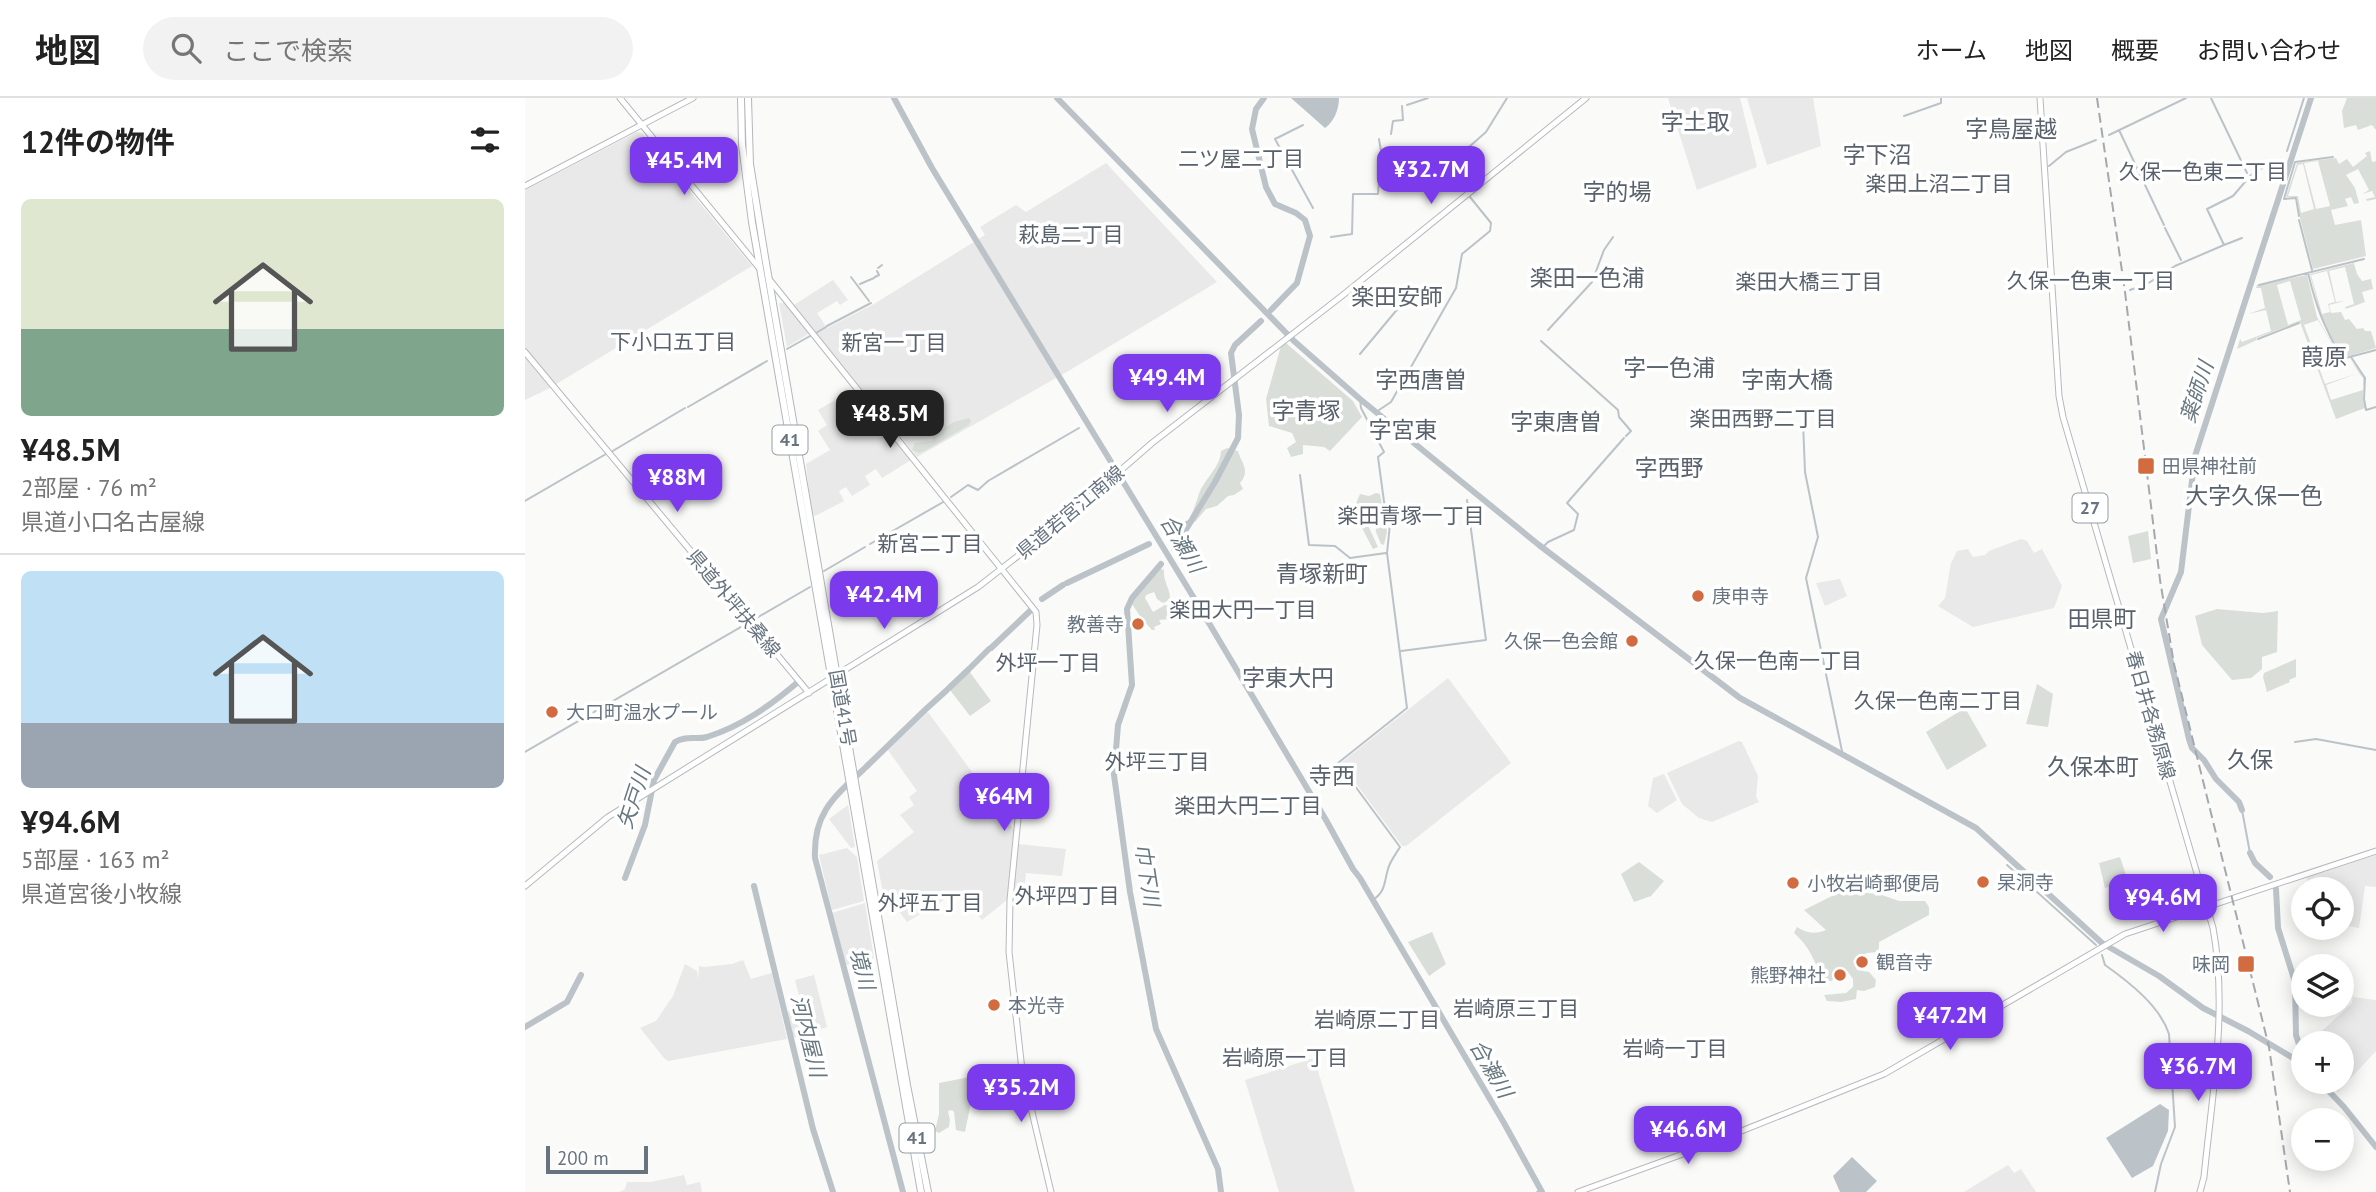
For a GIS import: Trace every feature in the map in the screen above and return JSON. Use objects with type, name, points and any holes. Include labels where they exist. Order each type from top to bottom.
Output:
[{"type":"highway","name":"国道41号","points":[[741,98],[744,162],[760,268],[928,1192]]},
{"type":"highway","name":"国道41号","points":[[748,98],[751,171],[834,677]]},
{"type":"highway","name":"国道41号","points":[[852,780],[921,1192]]},
{"type":"main road","points":[[620,98],[1034,607],[1037,625],[1008,944],[1023,1081],[1051,1192]]},
{"type":"main road","points":[[525,186],[693,98]]},
{"type":"main road","name":"県道若宮江南線","points":[[525,886],[608,817],[960,599],[1003,568],[1059,524],[1122,468],[1586,98]]},
{"type":"main road","name":"春日井各務原線","points":[[2040,98],[2063,417],[2217,951],[2219,1011],[2204,1177],[2200,1192]]},
{"type":"main road","name":"県道外坪扶桑線","points":[[525,352],[809,693]]},
{"type":"main road","points":[[1578,1192],[1694,1150],[1874,1079],[1942,1042],[2110,941],[2143,927],[2376,851]]},
{"type":"shaded area","points":[[1291,98],[1339,98],[1335,115],[1325,128]]},
{"type":"shaded area","points":[[1668,98],[1740,98],[1757,167],[1697,190]]},
{"type":"shaded area","points":[[1747,98],[1813,98],[1821,146],[1767,165]]},
{"type":"shaded area","points":[[2347,98],[2376,98],[2376,130],[2372,125],[2358,130],[2356,125],[2344,128],[2342,111]]},
{"type":"shaded area","points":[[637,132],[642,133],[752,266],[548,389],[525,400],[525,190]]},
{"type":"shaded area","points":[[2370,151],[2372,162],[2376,161],[2376,199],[2366,199],[2375,197],[2372,191],[2362,194],[2369,190],[2358,169],[2346,175],[2355,188],[2359,203],[2354,204],[2351,197],[2345,199],[2348,206],[2331,210],[2335,225],[2361,220],[2366,256],[2313,269],[2297,197],[2286,197],[2297,163],[2336,158],[2339,164],[2347,159],[2353,167],[2367,156],[2365,153]],"holes":[[[2318,161],[2330,206],[2316,209],[2304,163]],[[2303,164],[2314,209],[2301,213],[2298,196],[2288,196],[2298,165]]]},
{"type":"shaded area","points":[[1106,163],[1217,282],[917,457],[794,305],[833,280],[848,300],[840,305],[837,301],[817,313],[827,328],[874,304],[985,235],[980,227],[1016,205],[1026,212]]},
{"type":"shaded area","points":[[2354,263],[2362,281],[2371,279],[2373,289],[2362,292],[2365,302],[2346,309],[2345,307],[2354,304],[2345,267],[2329,271],[2336,302],[2345,301],[2329,305],[2331,313],[2341,312],[2345,320],[2349,319],[2357,329],[2371,331],[2376,348],[2343,358],[2321,317],[2310,274]],"holes":[[[2327,271],[2335,302],[2328,304],[2330,312],[2322,314],[2311,275]]]},
{"type":"shaded area","points":[[2307,275],[2317,317],[2342,361],[2320,370],[2325,384],[2359,373],[2350,358],[2364,378],[2365,408],[2336,419],[2300,322],[2256,338],[2257,340],[2237,349],[2240,339],[2242,342],[2271,331],[2266,310],[2248,314],[2265,308],[2261,288],[2256,288],[2257,285]],"holes":[[[2290,281],[2301,320],[2288,325],[2277,285]],[[2318,320],[2333,346],[2314,352],[2304,325]],[[2359,373],[2363,378],[2363,390],[2331,400],[2326,385]]]},
{"type":"shaded area","points":[[779,303],[786,303],[810,333],[787,347]]},
{"type":"shaded area","points":[[1286,343],[1353,401],[1362,417],[1330,451],[1324,447],[1303,445],[1303,454],[1291,457],[1287,448],[1296,442],[1292,433],[1269,426],[1266,399],[1281,346]]},
{"type":"shaded area","points":[[857,391],[911,460],[882,478],[876,469],[865,476],[870,485],[852,496],[846,487],[839,491],[844,501],[815,516],[806,464],[830,450],[818,431],[827,425],[818,410],[837,399],[840,402]]},
{"type":"shaded area","points":[[969,418],[969,425],[926,450],[919,453],[912,450],[915,443],[932,441],[936,428],[942,429]]},
{"type":"shaded area","points":[[1227,448],[1238,451],[1243,463],[1245,474],[1240,483],[1243,489],[1228,496],[1217,506],[1206,509],[1195,522],[1187,523],[1200,491],[1218,463],[1221,451]]},
{"type":"shaded area","points":[[1360,494],[1369,496],[1380,494],[1383,511],[1380,514],[1386,519],[1387,532],[1384,545],[1381,544],[1375,519],[1365,519],[1378,547],[1373,549],[1353,511]]},
{"type":"shaded area","points":[[2148,531],[2151,559],[2133,563],[2128,536]]},
{"type":"shaded area","points":[[2021,539],[2027,541],[2034,553],[2042,549],[2062,586],[2054,608],[1973,627],[1938,606],[1945,598],[1951,563],[1957,551],[1968,549],[1973,557],[1985,555]]},
{"type":"shaded area","points":[[1157,567],[1164,570],[1170,600],[1163,603],[1157,599],[1154,592],[1145,598],[1153,612],[1165,605],[1170,607],[1172,613],[1170,619],[1159,620],[1161,624],[1152,630],[1130,601]]},
{"type":"shaded area","points":[[1840,579],[1847,596],[1825,606],[1816,583]]},
{"type":"shaded area","points":[[2217,609],[2263,613],[2278,611],[2277,652],[2262,657],[2262,669],[2251,678],[2232,680],[2202,645],[2195,616]]},
{"type":"shaded area","points":[[2296,659],[2296,677],[2267,692],[2264,673]]},
{"type":"shaded area","points":[[969,671],[991,701],[970,716],[950,690]]},
{"type":"shaded area","points":[[1448,678],[1511,763],[1406,846],[1402,846],[1341,763]]},
{"type":"shaded area","points":[[2037,684],[2053,694],[2048,727],[2026,724]]},
{"type":"shaded area","points":[[1965,708],[1987,746],[1947,770],[1926,732]]},
{"type":"shaded area","points":[[928,712],[1015,831],[1008,899],[982,920],[957,892],[907,922],[882,888],[877,861],[914,832],[900,815],[914,805],[909,797],[917,791],[888,750]]},
{"type":"shaded area","points":[[1742,742],[1758,776],[1756,797],[1759,802],[1712,822],[1699,818],[1682,804],[1667,773]]},
{"type":"shaded area","points":[[1664,774],[1677,800],[1657,813],[1648,806],[1653,778]]},
{"type":"shaded area","points":[[848,805],[855,847],[851,848],[829,819]]},
{"type":"shaded area","points":[[1018,844],[1066,849],[1062,876],[1026,873],[1023,899],[1013,898]]},
{"type":"shaded area","points":[[847,848],[857,857],[864,901],[832,910],[819,855]]},
{"type":"shaded area","points":[[2376,855],[2376,887],[2365,886],[2359,928],[2354,927],[2354,877],[2307,877]]},
{"type":"shaded area","points":[[2120,857],[2128,881],[2105,888],[2099,863]]},
{"type":"shaded area","points":[[1639,862],[1664,881],[1651,896],[1634,902],[1621,874]]},
{"type":"shaded area","points":[[1842,891],[1879,894],[1899,901],[1925,901],[1929,907],[1929,915],[1879,942],[1879,952],[1867,953],[1853,961],[1857,970],[1869,972],[1876,980],[1875,987],[1864,991],[1857,990],[1856,999],[1827,1001],[1824,995],[1846,993],[1853,987],[1853,979],[1848,972],[1836,971],[1832,981],[1821,981],[1811,954],[1794,933],[1797,927],[1811,933],[1826,930],[1804,910]]},
{"type":"shaded area","points":[[865,903],[874,958],[846,965],[832,913]]},
{"type":"shaded area","points":[[1432,932],[1446,964],[1429,976],[1408,942]]},
{"type":"shaded area","points":[[743,960],[751,979],[772,973],[787,1039],[668,1061],[664,1058],[640,1028],[656,1021],[673,996],[685,964],[697,971],[698,979],[699,966],[732,964]]},
{"type":"shaded area","points":[[814,975],[827,1027],[793,1038],[787,1012],[802,1007],[795,980]]},
{"type":"shaded area","points":[[2354,997],[2376,1000],[2376,1051],[2354,1075],[2354,1031],[2322,1031],[2337,1017],[2354,1017]]},
{"type":"shaded area","points":[[1314,1058],[1355,1192],[1279,1192],[1245,1080]]},
{"type":"shaded area","points":[[970,1077],[974,1088],[965,1132],[956,1130],[952,1110],[948,1111],[949,1127],[939,1133],[935,1131],[939,1114],[939,1083]]},
{"type":"shaded area","points":[[2160,1104],[2169,1110],[2168,1131],[2153,1166],[2132,1178],[2106,1138]]},
{"type":"shaded area","points":[[1852,1157],[1877,1181],[1866,1192],[1840,1192],[1833,1176]]},
{"type":"shaded area","points":[[2008,1165],[2014,1173],[2021,1169],[2036,1192],[1964,1192]]},
{"type":"shaded area","points":[[684,1175],[687,1185],[700,1182],[702,1192],[619,1192],[625,1189],[627,1182],[651,1182]]},
{"type":"waterway","name":"合瀬川","points":[[894,98],[932,168],[1326,820],[1542,1192]]},
{"type":"waterway","points":[[1057,98],[1294,341],[1360,399],[1539,545],[1740,698],[1976,828],[2102,943],[2159,976],[2203,1008],[2291,1057]]},
{"type":"waterway","name":"巾下川","points":[[1264,98],[1256,109],[1252,129],[1266,187],[1275,204],[1305,220],[1310,236],[1297,283],[1271,310]]},
{"type":"waterway","points":[[1407,105],[1428,98]]},
{"type":"waterway","points":[[1471,186],[1453,161],[1486,132],[1507,98]]},
{"type":"waterway","points":[[1904,116],[1941,103],[1941,98]]},
{"type":"waterway","points":[[2109,135],[2186,98]]},
{"type":"waterway","points":[[2211,98],[2247,173]]},
{"type":"waterway","points":[[2287,151],[2304,98]]},
{"type":"waterway","name":"薬師川","points":[[2242,810],[2239,802],[2216,779],[2204,760],[2192,748],[2161,619],[2181,572],[2195,456],[2311,98]]},
{"type":"waterway","points":[[1391,134],[1393,121],[1403,120],[1402,106]]},
{"type":"waterway","points":[[1303,125],[1275,139],[1313,208]]},
{"type":"waterway","points":[[2119,130],[2164,225]]},
{"type":"waterway","points":[[1331,237],[1352,234],[1353,194],[1378,194],[1381,151],[1379,139]]},
{"type":"waterway","points":[[2049,166],[2066,152],[2096,140]]},
{"type":"waterway","points":[[2299,216],[2296,198],[2284,199],[2295,162],[2333,157]]},
{"type":"waterway","points":[[2130,290],[2147,284],[2175,266],[2224,245],[2207,209],[2233,196],[2251,175],[2267,165]]},
{"type":"waterway","points":[[1376,412],[1391,402],[1456,288],[1462,254],[1490,231],[1491,223],[1470,197]]},
{"type":"waterway","points":[[2299,220],[2312,270]]},
{"type":"waterway","points":[[2165,228],[2181,260]]},
{"type":"waterway","points":[[1548,330],[1592,282],[1604,250],[1613,237]]},
{"type":"waterway","points":[[2224,245],[2242,238]]},
{"type":"waterway","points":[[2259,285],[2364,259]]},
{"type":"waterway","points":[[878,268],[882,265]]},
{"type":"waterway","points":[[875,277],[879,275],[877,271]]},
{"type":"waterway","points":[[2308,273],[2322,317],[2342,359],[2376,350]]},
{"type":"waterway","points":[[851,277],[869,301]]},
{"type":"waterway","points":[[860,284],[874,278]]},
{"type":"waterway","points":[[1360,354],[1405,300]]},
{"type":"waterway","points":[[827,326],[871,303]]},
{"type":"waterway","name":"巾下川","points":[[1174,549],[1238,438],[1239,415],[1231,353],[1235,345],[1261,321]]},
{"type":"waterway","points":[[2258,339],[2299,323]]},
{"type":"waterway","points":[[816,333],[826,327]]},
{"type":"waterway","points":[[787,349],[810,336]]},
{"type":"waterway","points":[[1541,341],[1618,410],[1619,417],[1631,431],[1626,436]]},
{"type":"waterway","points":[[2351,357],[2365,378],[2366,410],[2376,407]]},
{"type":"waterway","points":[[688,407],[767,361]]},
{"type":"waterway","points":[[1360,399],[1361,408],[1384,452],[1378,457],[1385,509],[1390,524],[1387,553],[1407,708],[1338,763],[1400,847],[1389,866],[1382,890],[1373,900]]},
{"type":"waterway","points":[[611,452],[685,408]]},
{"type":"waterway","points":[[1803,422],[1805,472],[1818,537],[1806,578],[1843,756]]},
{"type":"waterway","points":[[951,497],[968,485],[978,490],[988,481],[1079,428]]},
{"type":"waterway","points":[[1542,548],[1548,542],[1574,530],[1578,514],[1567,503],[1624,438]]},
{"type":"waterway","points":[[525,501],[606,454]]},
{"type":"waterway","points":[[1300,475],[1309,545],[1335,546],[1350,558],[1386,553]]},
{"type":"waterway","points":[[1401,651],[1486,640],[1467,500]]},
{"type":"waterway","points":[[870,544],[945,501]]},
{"type":"waterway","name":"境川","points":[[1168,532],[1189,523]]},
{"type":"waterway","name":"境川","points":[[1067,583],[1149,544]]},
{"type":"waterway","points":[[824,571],[865,547]]},
{"type":"waterway","name":"巾下川","points":[[1161,564],[1132,598],[1127,609],[1132,685],[1118,725],[1114,775],[1130,892],[1156,1029],[1218,1169],[1221,1192]]},
{"type":"waterway","name":"境川","points":[[1042,599],[1063,585]]},
{"type":"waterway","points":[[525,752],[810,587]]},
{"type":"waterway","name":"境川","points":[[991,648],[1031,610]]},
{"type":"waterway","name":"境川","points":[[970,668],[989,649]]},
{"type":"waterway","name":"境川","points":[[949,688],[969,669]]},
{"type":"waterway","name":"矢戸川","points":[[625,878],[645,825],[654,780],[675,742],[707,737],[732,727],[767,707],[798,682]]},
{"type":"waterway","name":"境川","points":[[926,709],[947,690]]},
{"type":"waterway","name":"境川","points":[[866,767],[925,710]]},
{"type":"waterway","points":[[2295,742],[2316,739],[2376,750]]},
{"type":"waterway","name":"境川","points":[[864,769],[843,788],[822,817],[815,842],[815,858],[903,1192]]},
{"type":"waterway","points":[[2242,810],[2250,853]]},
{"type":"waterway","name":"薬師川","points":[[2250,853],[2255,863],[2270,877]]},
{"type":"waterway","points":[[2007,865],[2096,945]]},
{"type":"waterway","name":"河内屋川","points":[[754,886],[813,1129],[833,1192]]},
{"type":"waterway","name":"薬師川","points":[[2276,889],[2278,928],[2295,982],[2296,1031]]},
{"type":"waterway","points":[[2102,955],[2105,965],[2151,1004],[2169,1034],[2175,1127],[2161,1164],[2155,1192]]},
{"type":"waterway","name":"矢戸川","points":[[525,1027],[567,1002],[581,975]]},
{"type":"waterway","name":"薬師川","points":[[2332,1094],[2376,1147]]},
{"type":"railway","points":[[2097,98],[2125,292],[2160,580],[2174,664],[2269,1047],[2290,1192]]},
{"type":"place","name":"田県神社前","points":[[2146,466]]},
{"type":"place","name":"庚申寺","points":[[1698,596]]},
{"type":"place","name":"教善寺","points":[[1138,624]]},
{"type":"place","name":"久保一色会館","points":[[1632,641]]},
{"type":"place","name":"大口町温水プール","points":[[552,712]]},
{"type":"place","name":"杲洞寺","points":[[1983,882]]},
{"type":"place","name":"小牧岩崎郵便局","points":[[1793,883]]},
{"type":"place","name":"観音寺","points":[[1862,962]]},
{"type":"place","name":"味岡","points":[[2246,964]]},
{"type":"place","name":"熊野神社","points":[[1840,975]]},
{"type":"place","name":"本光寺","points":[[994,1005]]},
{"type":"district","name":"字土取","points":[[1695,122]]},
{"type":"district","name":"字鳥屋越","points":[[2011,129]]},
{"type":"district","name":"字下沼","points":[[1877,155]]},
{"type":"district","name":"二ツ屋二丁目","points":[[1241,159]]},
{"type":"district","name":"久保一色東二丁目","points":[[2203,172]]},
{"type":"district","name":"楽田上沼二丁目","points":[[1939,184]]},
{"type":"district","name":"字的場","points":[[1617,192]]},
{"type":"district","name":"萩島二丁目","points":[[1071,235]]},
{"type":"district","name":"楽田一色浦","points":[[1587,278]]},
{"type":"district","name":"久保一色東一丁目","points":[[2091,281]]},
{"type":"district","name":"楽田大橋三丁目","points":[[1809,282]]},
{"type":"district","name":"楽田安師","points":[[1397,297]]},
{"type":"district","name":"下小口五丁目","points":[[673,342]]},
{"type":"district","name":"新宮一丁目","points":[[894,343]]},
{"type":"district","name":"葭原","points":[[2324,357]]},
{"type":"district","name":"字一色浦","points":[[1669,368]]},
{"type":"district","name":"字西唐曽","points":[[1421,380]]},
{"type":"district","name":"字南大橋","points":[[1787,380]]},
{"type":"district","name":"字青塚","points":[[1306,411]]},
{"type":"district","name":"楽田西野二丁目","points":[[1763,419]]},
{"type":"district","name":"字東唐曽","points":[[1556,422]]},
{"type":"district","name":"字宮東","points":[[1403,430]]},
{"type":"district","name":"字西野","points":[[1669,468]]},
{"type":"district","name":"大字久保一色","points":[[2254,496]]},
{"type":"district","name":"楽田青塚一丁目","points":[[1411,516]]},
{"type":"district","name":"新宮二丁目","points":[[930,544]]},
{"type":"district","name":"青塚新町","points":[[1322,574]]},
{"type":"district","name":"楽田大円一丁目","points":[[1243,610]]},
{"type":"district","name":"田県町","points":[[2102,619]]},
{"type":"district","name":"久保一色南一丁目","points":[[1778,661]]},
{"type":"district","name":"外坪一丁目","points":[[1048,663]]},
{"type":"district","name":"字東大円","points":[[1288,678]]},
{"type":"district","name":"久保一色南二丁目","points":[[1938,701]]},
{"type":"district","name":"久保","points":[[2250,760]]},
{"type":"district","name":"外坪三丁目","points":[[1157,762]]},
{"type":"district","name":"久保本町","points":[[2093,767]]},
{"type":"district","name":"寺西","points":[[1332,776]]},
{"type":"district","name":"楽田大円二丁目","points":[[1248,806]]},
{"type":"district","name":"外坪四丁目","points":[[1067,896]]},
{"type":"district","name":"外坪五丁目","points":[[930,903]]},
{"type":"district","name":"岩崎原三丁目","points":[[1516,1009]]},
{"type":"district","name":"岩崎原二丁目","points":[[1377,1020]]},
{"type":"district","name":"岩崎一丁目","points":[[1675,1049]]},
{"type":"district","name":"岩崎原一丁目","points":[[1285,1058]]}]
